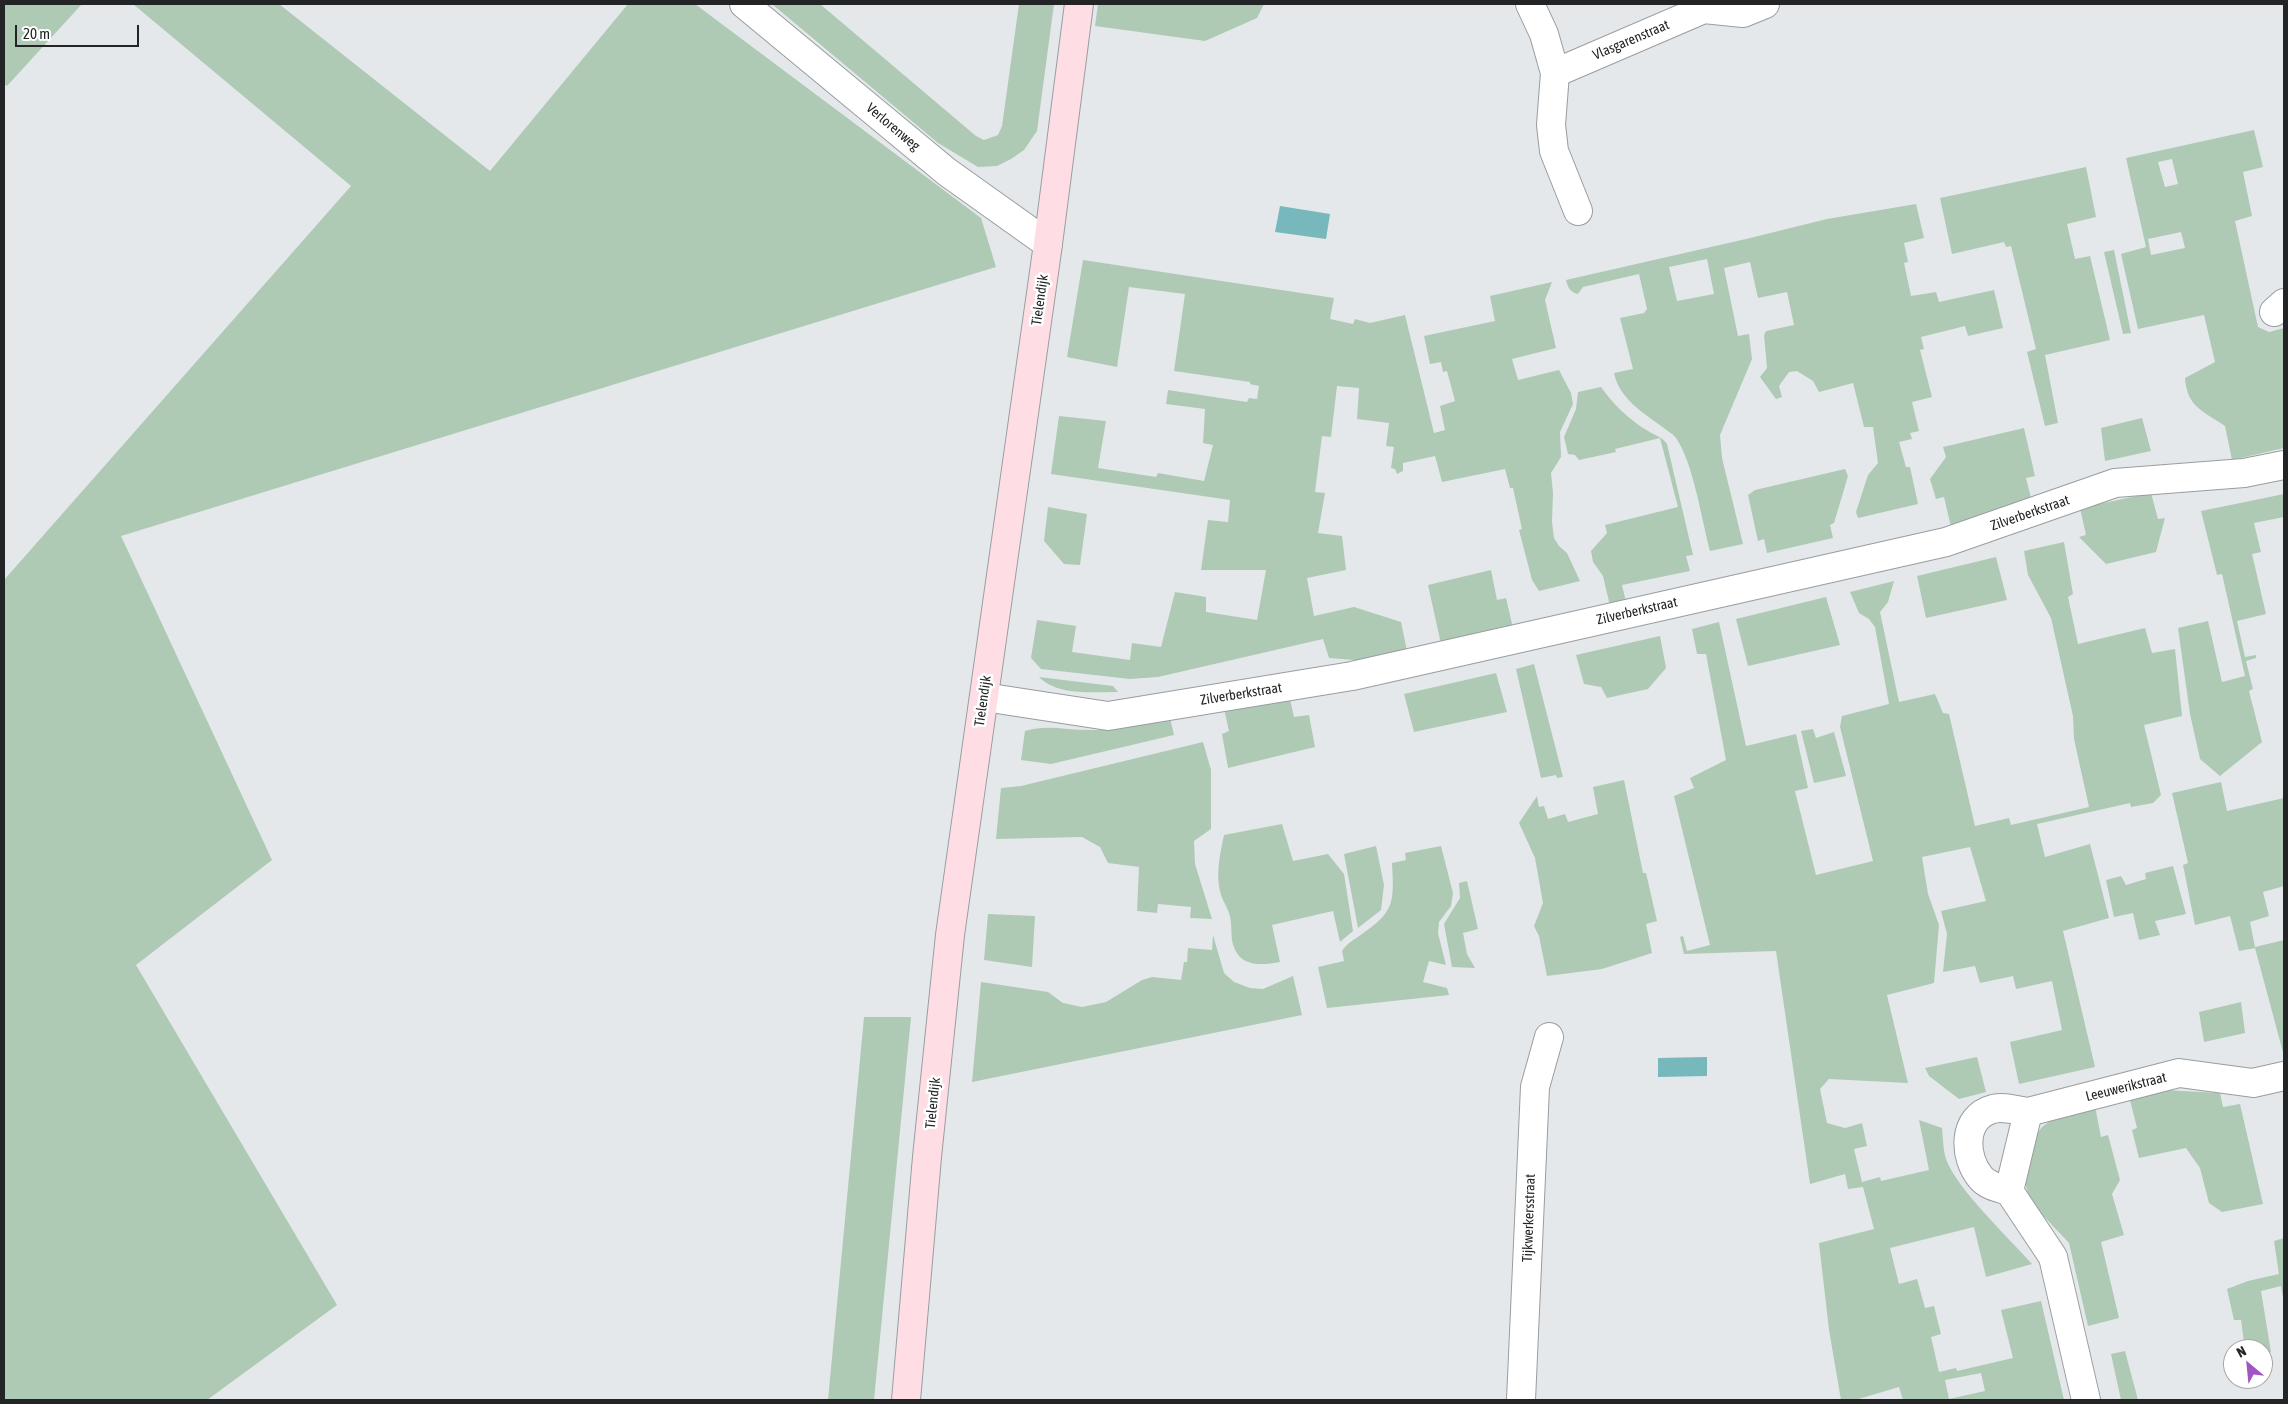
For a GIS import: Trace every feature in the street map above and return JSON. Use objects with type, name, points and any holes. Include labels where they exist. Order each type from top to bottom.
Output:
[{"type":"street","name":"Verlorenweg","points":[[744,4],[947,172],[1048,244]]},
{"type":"street","name":"Tielendijk","points":[[906,1400],[927,1157],[950,935],[1048,244],[1079,4]]},
{"type":"street","points":[[1530,4],[1544,34],[1555,73],[1551,125],[1554,151],[1578,211]]},
{"type":"street","name":"Vlasgarenstraat","points":[[1555,73],[1704,9],[1744,13],[1765,4]]},
{"type":"street","name":"Zilverberkstraat","points":[[984,697],[1108,716],[1352,676],[1946,542],[2115,483],[2244,473],[2284,466]]},
{"type":"street","name":"Tijkwerkersstraat","points":[[1521,1400],[1535,1087],[1549,1037]]},
{"type":"street","name":"Leeuwerikstraat","points":[[2009,1191],[1991,1186],[1982,1179],[1969,1156],[1968,1136],[1972,1122],[1982,1113],[1996,1108],[2028,1112],[2179,1073],[2252,1083],[2284,1076]]},
{"type":"street","points":[[2028,1112],[2009,1191],[2052,1257],[2086,1400]]},
{"type":"green space","points":[[4,4],[82,4],[7,86],[4,84]]},
{"type":"green space","points":[[133,4],[279,4],[490,171],[628,4],[695,4],[981,218],[996,267],[121,536],[272,860],[136,965],[337,1305],[207,1400],[4,1400],[4,580],[351,186]]},
{"type":"green space","points":[[772,4],[820,4],[976,136],[984,140],[998,135],[1002,126],[1019,4],[1054,4],[1037,131],[1024,150],[1011,159],[997,166],[978,167],[938,143]]},
{"type":"green space","points":[[1098,4],[1264,4],[1257,18],[1205,41],[1095,26]]},
{"type":"green space","points":[[2254,130],[2263,167],[2243,172],[2252,216],[2235,221],[2258,327],[2269,332],[2284,328],[2284,448],[2232,460],[2225,426],[2203,412],[2189,396],[2185,378],[2215,362],[2204,315],[2138,329],[2121,254],[2146,247],[2126,158]],"holes":[[[2172,159],[2178,184],[2165,187],[2158,162]],[[2181,232],[2185,248],[2151,255],[2148,239]]]},
{"type":"green space","points":[[2086,167],[2096,217],[2067,224],[2075,259],[2090,256],[2110,340],[2045,355],[2058,423],[2045,426],[2027,352],[2036,349],[2011,246],[2006,247],[2004,242],[1952,254],[1940,198]]},
{"type":"green space","points":[[1916,204],[1924,238],[1904,243],[1908,262],[1904,263],[1911,296],[1936,292],[1939,302],[1994,290],[2003,328],[1968,336],[1965,326],[1921,337],[1924,349],[1920,350],[1932,397],[1912,402],[1919,431],[1910,433],[1912,439],[1899,442],[1906,467],[1910,467],[1918,504],[1858,518],[1856,512],[1868,475],[1878,463],[1873,427],[1864,427],[1853,383],[1819,392],[1813,381],[1797,371],[1789,372],[1779,386],[1782,397],[1776,399],[1760,377],[1767,368],[1764,335],[1766,331],[1794,325],[1787,292],[1758,298],[1750,262],[1724,268],[1738,336],[1749,334],[1752,359],[1720,435],[1722,458],[1743,544],[1710,551],[1692,476],[1682,449],[1673,435],[1632,404],[1621,390],[1614,373],[1633,369],[1620,318],[1644,313],[1647,309],[1639,274],[1583,287],[1578,294],[1570,289],[1566,280],[1827,219]],"holes":[[[1707,259],[1714,294],[1677,301],[1669,267]]]},
{"type":"green space","points":[[2114,250],[2131,333],[2123,334],[2104,252]]},
{"type":"green space","points":[[1083,260],[1334,298],[1330,319],[1353,324],[1355,319],[1370,323],[1405,315],[1434,433],[1445,430],[1440,406],[1455,401],[1447,371],[1443,372],[1441,362],[1430,364],[1424,336],[1495,321],[1490,296],[1552,282],[1545,300],[1556,348],[1512,359],[1518,380],[1559,370],[1571,393],[1573,404],[1560,432],[1561,457],[1551,473],[1553,493],[1552,522],[1554,538],[1567,553],[1580,581],[1539,591],[1532,580],[1519,530],[1522,529],[1513,488],[1510,488],[1505,469],[1442,482],[1435,456],[1403,463],[1403,471],[1397,474],[1395,469],[1391,468],[1394,447],[1386,446],[1389,423],[1357,419],[1359,388],[1337,386],[1331,437],[1322,436],[1315,492],[1325,493],[1318,533],[1342,536],[1346,570],[1307,578],[1314,616],[1354,607],[1401,622],[1407,651],[1366,661],[1329,658],[1323,639],[1158,677],[1130,679],[1041,669],[1031,658],[1037,620],[1076,626],[1072,652],[1130,660],[1132,643],[1161,647],[1175,592],[1206,597],[1206,612],[1257,620],[1266,570],[1201,570],[1208,520],[1228,522],[1230,500],[1051,474],[1059,416],[1106,421],[1098,468],[1156,477],[1158,473],[1204,481],[1213,445],[1203,443],[1205,409],[1166,404],[1168,390],[1247,402],[1249,398],[1257,399],[1259,386],[1250,384],[1250,382],[1174,371],[1185,294],[1129,287],[1117,367],[1067,357]]},
{"type":"green space","points":[[1601,387],[1616,406],[1628,417],[1660,438],[1615,449],[1616,452],[1579,460],[1575,455],[1568,454],[1564,437],[1576,409],[1578,392]]},
{"type":"green space","points":[[2142,418],[2151,451],[2105,461],[2101,428]]},
{"type":"green space","points":[[2024,428],[2035,476],[2026,478],[2031,498],[1951,527],[1944,497],[1936,499],[1930,479],[1946,457],[1943,447]]},
{"type":"green space","points":[[1660,438],[1667,444],[1693,555],[1686,556],[1690,571],[1622,585],[1626,602],[1610,606],[1603,576],[1593,562],[1591,551],[1607,533],[1605,525],[1678,507]]},
{"type":"green space","points":[[1845,469],[1848,476],[1834,523],[1830,525],[1833,538],[1767,553],[1764,539],[1758,541],[1748,495],[1755,490]]},
{"type":"green space","points":[[2151,493],[2158,519],[2165,518],[2156,552],[2106,564],[2079,537],[2086,535],[2080,508]]},
{"type":"green space","points":[[2284,494],[2284,517],[2254,523],[2261,552],[2252,554],[2266,614],[2237,621],[2245,657],[2256,655],[2256,658],[2246,661],[2253,689],[2249,691],[2262,742],[2220,776],[2200,759],[2190,714],[2178,628],[2208,621],[2222,682],[2245,676],[2222,574],[2217,575],[2201,511]]},
{"type":"green space","points":[[1048,507],[1087,514],[1080,565],[1064,564],[1044,541]]},
{"type":"green space","points":[[2064,542],[2073,594],[2068,597],[2078,644],[2145,628],[2152,653],[2175,649],[2182,716],[2144,725],[2161,795],[2153,803],[2131,807],[2130,803],[2037,824],[2045,857],[2090,844],[2109,918],[2063,931],[2095,1067],[2019,1084],[2010,1042],[2062,1030],[2052,981],[2016,989],[2013,976],[1980,983],[1975,966],[1943,972],[1947,934],[1941,911],[1986,901],[1970,847],[1922,857],[1928,894],[1939,925],[1934,983],[1887,995],[1908,1083],[1829,1079],[1820,1089],[1827,1123],[1845,1128],[1862,1123],[1867,1146],[1854,1149],[1862,1182],[1880,1177],[1881,1181],[1929,1170],[1919,1120],[1942,1128],[1945,1155],[1952,1171],[1972,1198],[2032,1264],[1986,1277],[1974,1227],[1890,1248],[1899,1284],[1917,1279],[1925,1308],[1934,1306],[1941,1334],[1931,1337],[1939,1372],[1956,1368],[1957,1371],[2013,1358],[2001,1310],[2041,1301],[2064,1400],[1903,1400],[1899,1387],[1855,1400],[1841,1400],[1829,1330],[1819,1243],[1874,1229],[1863,1187],[1848,1189],[1845,1174],[1810,1184],[1776,951],[1684,954],[1680,937],[1683,936],[1687,951],[1710,945],[1674,796],[1694,788],[1690,778],[1726,760],[1706,654],[1697,654],[1692,629],[1719,622],[1746,746],[1796,734],[1808,788],[1795,791],[1816,875],[1873,861],[1840,727],[1842,716],[1889,704],[1875,627],[1869,619],[1859,613],[1850,592],[1894,581],[1888,602],[1880,612],[1899,702],[1935,694],[1943,713],[1949,714],[1975,826],[2009,818],[2011,825],[2089,807],[2074,739],[2073,716],[2051,618],[2028,575],[2024,551]],"holes":[[[1981,1373],[1985,1391],[1949,1399],[1945,1380]]]},
{"type":"green space","points":[[1996,557],[2007,600],[1926,618],[1917,576]]},
{"type":"green space","points":[[1491,570],[1497,600],[1506,598],[1513,628],[1441,644],[1428,585]]},
{"type":"green space","points":[[1826,597],[1840,645],[1748,666],[1736,619]]},
{"type":"green space","points":[[1660,636],[1666,668],[1648,689],[1607,698],[1601,687],[1584,684],[1576,655]]},
{"type":"green space","points":[[1534,664],[1563,777],[1557,778],[1556,775],[1541,778],[1516,669]]},
{"type":"green space","points":[[1496,673],[1507,712],[1414,732],[1404,694]]},
{"type":"green space","points":[[1039,677],[1113,686],[1118,692],[1076,692],[1065,690],[1047,683]]},
{"type":"green space","points":[[1288,690],[1294,717],[1309,715],[1315,747],[1228,768],[1222,734],[1229,731],[1223,704]]},
{"type":"green space","points":[[1170,718],[1174,735],[1051,764],[1021,760],[1025,731],[1042,728],[1104,729],[1132,726]]},
{"type":"green space","points":[[1813,729],[1816,738],[1834,732],[1846,776],[1814,783],[1801,731]]},
{"type":"green space","points":[[1203,742],[1211,770],[1211,829],[1194,841],[1195,864],[1212,919],[1190,918],[1191,907],[1158,904],[1157,913],[1137,911],[1139,867],[1108,863],[1100,847],[1082,837],[996,839],[1001,788],[1021,786]]},
{"type":"green space","points":[[1624,780],[1643,873],[1646,873],[1657,921],[1646,924],[1652,953],[1602,969],[1547,976],[1539,936],[1534,926],[1543,903],[1535,858],[1519,823],[1537,796],[1539,807],[1544,806],[1548,819],[1565,814],[1568,822],[1598,814],[1593,787]]},
{"type":"green space","points":[[2221,782],[2227,811],[2284,798],[2284,886],[2263,892],[2269,916],[2250,922],[2255,947],[2284,940],[2284,1056],[2255,948],[2239,951],[2230,916],[2195,925],[2183,865],[2188,863],[2172,793]]},
{"type":"green space","points":[[1282,824],[1293,861],[1328,854],[1344,874],[1353,931],[1340,942],[1333,911],[1272,925],[1280,962],[1250,963],[1244,960],[1235,949],[1232,940],[1230,916],[1219,888],[1219,865],[1224,835]]},
{"type":"green space","points":[[1376,846],[1384,885],[1381,910],[1358,928],[1344,854]]},
{"type":"green space","points":[[1441,846],[1453,893],[1451,906],[1439,922],[1438,933],[1446,965],[1429,961],[1423,982],[1447,988],[1449,995],[1327,1008],[1318,967],[1344,961],[1342,951],[1344,948],[1373,926],[1387,912],[1392,897],[1392,863],[1406,860],[1405,853]]},
{"type":"green space","points":[[2173,866],[2186,914],[2155,921],[2160,935],[2139,940],[2133,913],[2114,917],[2106,880],[2121,876],[2126,885],[2146,879],[2145,873]]},
{"type":"green space","points":[[1467,881],[1478,929],[1463,933],[1467,954],[1475,968],[1452,967],[1444,924],[1460,898],[1459,883]]},
{"type":"green space","points":[[988,914],[1035,916],[1032,967],[984,960]]},
{"type":"green space","points":[[1213,935],[1224,973],[1234,982],[1250,988],[1263,989],[1293,976],[1302,1015],[972,1082],[981,982],[1048,992],[1063,1003],[1082,1007],[1106,1002],[1142,980],[1152,977],[1181,980],[1184,962],[1187,962],[1188,948],[1212,950]]},
{"type":"green space","points":[[2241,1002],[2245,1033],[2204,1042],[2199,1012]]},
{"type":"green space","points":[[864,1017],[911,1017],[874,1400],[828,1400]]},
{"type":"green space","points":[[1977,1057],[1986,1092],[1959,1099],[1929,1076],[1925,1068]]},
{"type":"green space","points":[[2164,1090],[2220,1093],[2223,1107],[2240,1104],[2263,1204],[2222,1212],[2209,1203],[2200,1168],[2186,1148],[2139,1158],[2132,1130],[2137,1128],[2130,1100]]},
{"type":"green space","points":[[2095,1106],[2101,1137],[2108,1135],[2120,1180],[2112,1194],[2124,1235],[2101,1242],[2119,1318],[2088,1326],[2069,1243],[2034,1206],[2027,1191],[2023,1169],[2034,1138],[2042,1127],[2055,1117]]},
{"type":"green space","points":[[2284,1238],[2284,1304],[2281,1286],[2261,1291],[2269,1339],[2244,1339],[2241,1320],[2234,1320],[2227,1289],[2248,1281],[2279,1274],[2274,1241]]},
{"type":"green space","points":[[2125,1351],[2138,1400],[2121,1400],[2111,1354]]},
{"type":"water","points":[[1280,206],[1330,214],[1326,239],[1275,232]]},
{"type":"water","points":[[1707,1057],[1707,1076],[1658,1077],[1658,1058]]}]
